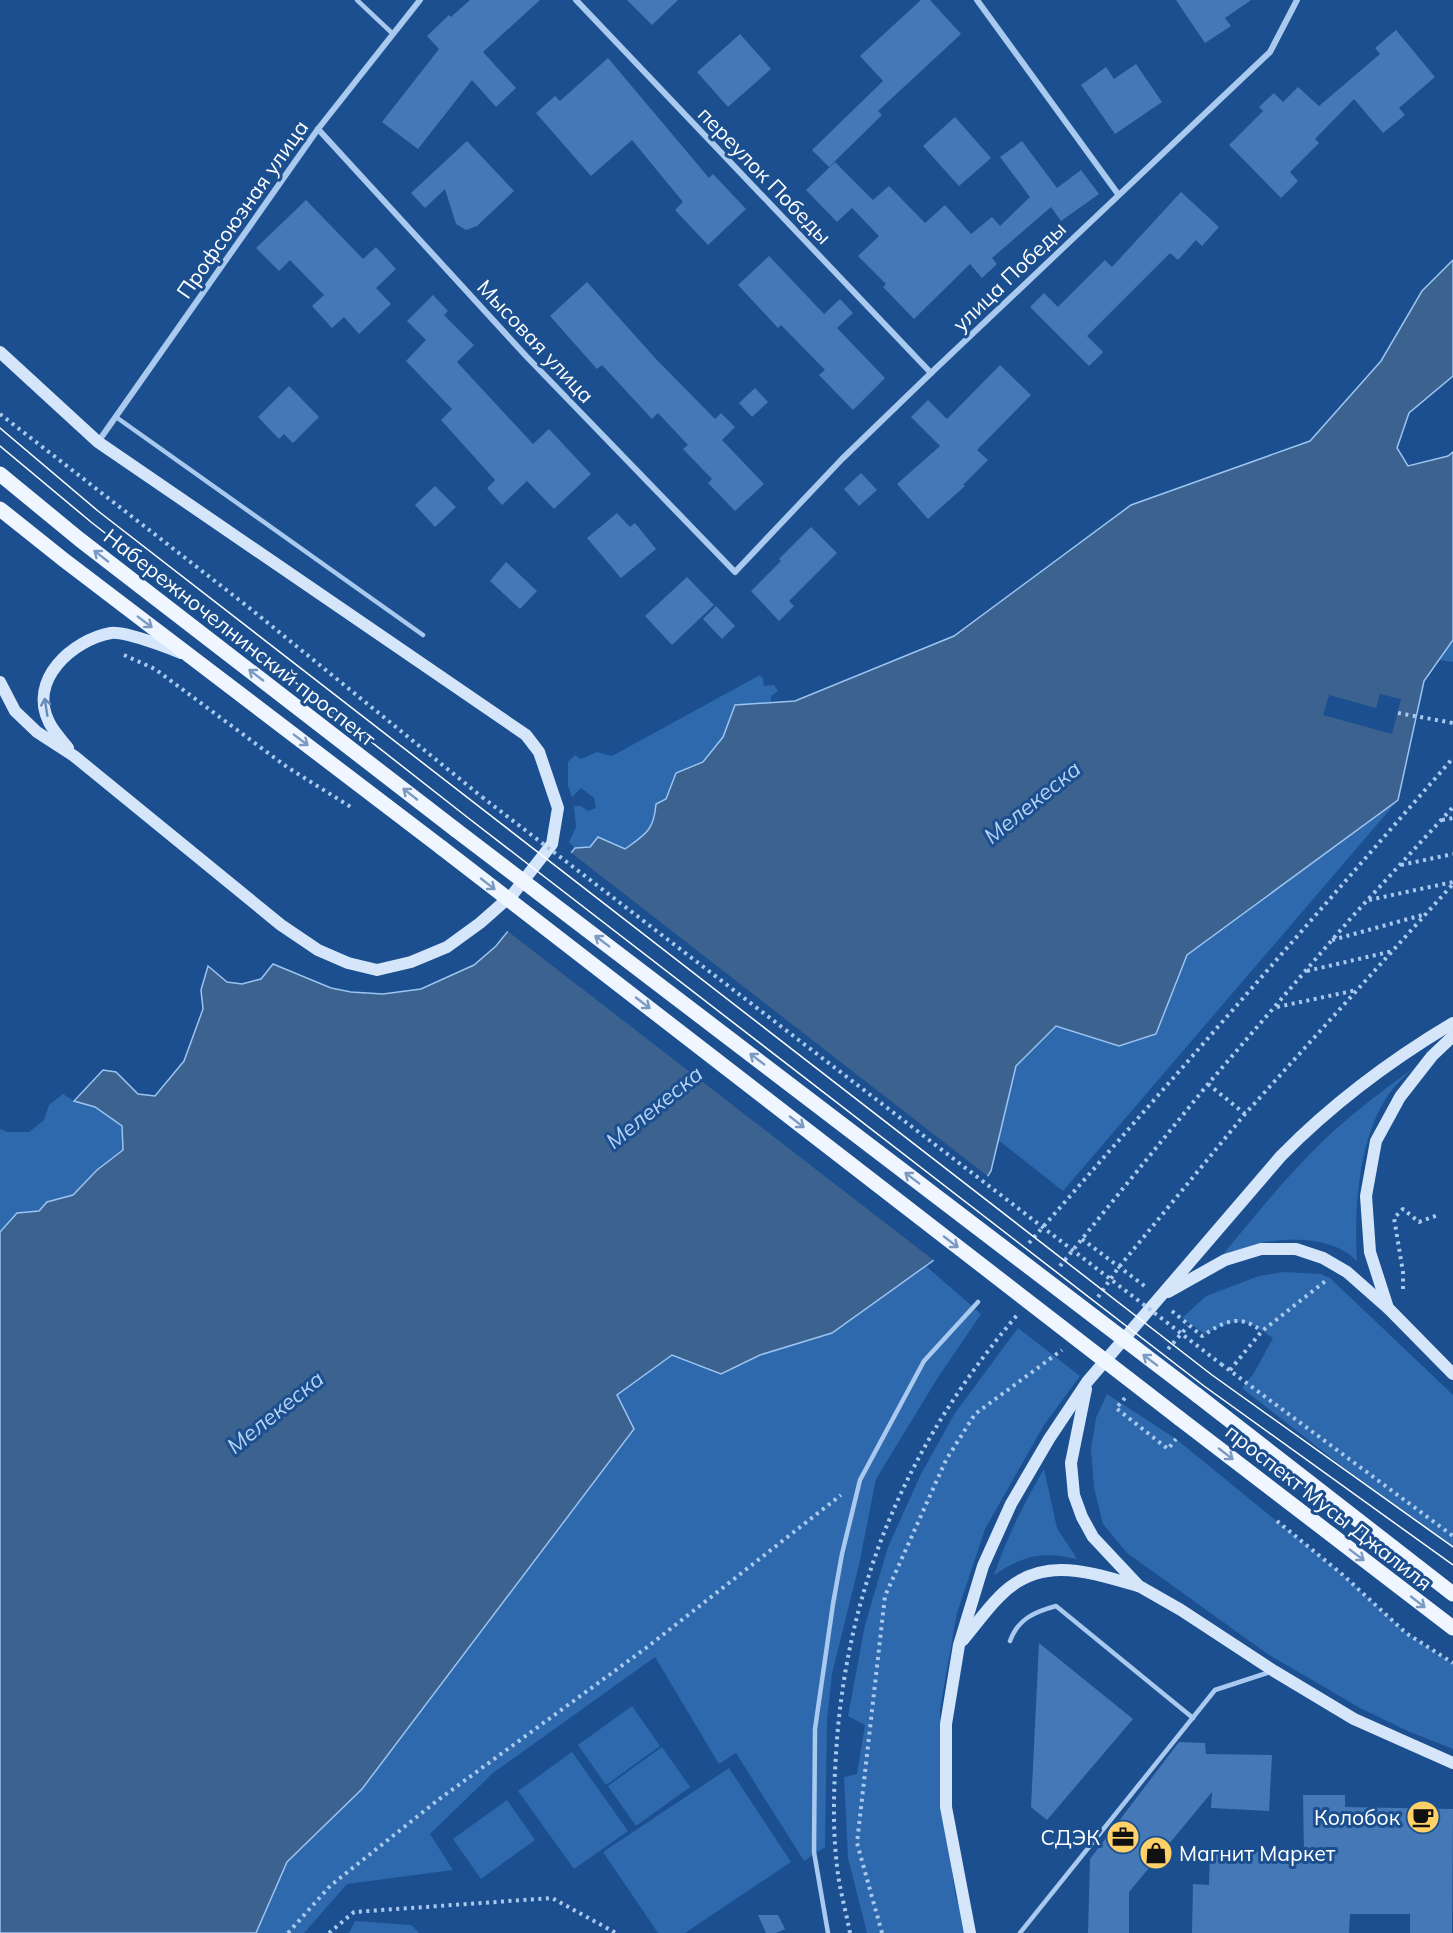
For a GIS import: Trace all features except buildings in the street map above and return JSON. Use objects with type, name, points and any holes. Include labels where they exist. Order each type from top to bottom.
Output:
[{"type":"main road","name":"Набережночелнинский проспект","points":[[0,474],[79,539],[456,830],[1197,1395]]},
{"type":"main road","name":"Набережночелнинский проспект","points":[[0,508],[64,560],[442,848],[1179,1418]]},
{"type":"main road","name":"проспект Мусы Джалиля","points":[[1197,1395],[1453,1594]]},
{"type":"main road","name":"проспект Мусы Джалиля","points":[[1179,1418],[1453,1628]]},
{"type":"street","name":"Профсоюзная улица","points":[[98,442],[318,129],[420,0]]},
{"type":"street","name":"переулок Победы","points":[[576,0],[931,373]]},
{"type":"street","points":[[977,0],[1118,194]]},
{"type":"street","name":"улица Победы","points":[[735,572],[842,459],[1118,194],[1270,52],[1297,0]]},
{"type":"street","name":"Мысовая улица","points":[[318,129],[526,356],[735,572]]},
{"type":"street","points":[[0,352],[98,442],[526,735],[539,752],[558,808],[552,844],[513,894],[480,923],[447,947],[411,962],[377,970],[348,963],[318,950],[281,925],[74,756],[37,732],[15,711],[0,682]]},
{"type":"street","points":[[74,756],[49,722],[44,706],[44,690],[57,663],[75,648],[113,632],[151,641],[193,658]]},
{"type":"street","points":[[970,1933],[946,1807],[946,1724],[959,1645],[983,1566],[1011,1504],[1049,1439],[1087,1382],[1281,1156],[1310,1126],[1363,1083],[1453,1023]]},
{"type":"street","points":[[1389,1309],[1370,1252],[1366,1196],[1376,1141],[1400,1097],[1432,1056],[1453,1036]]},
{"type":"street","points":[[1159,1297],[1225,1260],[1261,1249],[1296,1249],[1323,1257],[1347,1272],[1389,1309],[1453,1374]]},
{"type":"street","points":[[1087,1382],[1071,1463],[1074,1495],[1093,1537],[1139,1586]]},
{"type":"street","points":[[959,1645],[999,1596],[1023,1579],[1058,1569],[1082,1570],[1139,1586],[1354,1719],[1453,1763]]},
{"type":"lane","points":[[357,0],[393,34]]},
{"type":"lane","points":[[116,417],[423,635]]},
{"type":"lane","points":[[828,1933],[814,1852],[815,1729],[842,1554],[861,1480],[924,1361],[978,1302]]},
{"type":"lane","points":[[1010,1641],[1014,1629],[1022,1620],[1056,1606],[1193,1718]]},
{"type":"lane","points":[[1020,1933],[1215,1690],[1274,1671]]},
{"type":"path","points":[[0,414],[247,606],[482,797],[1221,1364],[1453,1536]]},
{"type":"path","points":[[117,652],[155,669],[287,767]]},
{"type":"path","points":[[1398,713],[1453,723]]},
{"type":"path","points":[[1024,1248],[1453,758]]},
{"type":"path","points":[[1052,1274],[1208,1084],[1367,900],[1453,807]]},
{"type":"path","points":[[1441,820],[1453,818]]},
{"type":"path","points":[[1399,866],[1453,854]]},
{"type":"path","points":[[1367,900],[1453,882]]},
{"type":"path","points":[[1332,940],[1426,914]]},
{"type":"path","points":[[1307,971],[1394,951]]},
{"type":"path","points":[[1275,1008],[1358,990]]},
{"type":"path","points":[[1208,1084],[1245,1114]]},
{"type":"path","points":[[1403,1209],[1419,1222],[1438,1215]]},
{"type":"path","points":[[850,1933],[837,1866],[834,1787],[841,1698],[855,1625],[887,1522],[913,1467],[946,1407],[1023,1308]]},
{"type":"path","points":[[1230,1370],[1262,1331]]},
{"type":"path","points":[[1116,1408],[1168,1449],[1176,1439],[1168,1433]]},
{"type":"path","points":[[288,1933],[330,1886],[429,1807],[646,1648],[861,1480]]},
{"type":"path","points":[[1269,1514],[1343,1575],[1406,1633],[1453,1663]]},
{"type":"path","points":[[329,1933],[354,1912],[552,1899],[616,1933]]},
{"type":"shaded area","points":[[1453,640],[1453,662],[1439,660]]},
{"type":"shaded area","points":[[760,675],[764,686],[774,685],[778,691],[771,696],[771,703],[735,705],[723,737],[703,763],[676,773],[666,799],[656,804],[651,826],[644,835],[625,849],[598,837],[590,847],[575,848],[569,842],[576,827],[574,806],[581,806],[588,811],[596,808],[594,798],[581,788],[572,797],[568,786],[568,762],[575,755],[581,759],[597,752],[612,756]]},
{"type":"shaded area","points":[[1398,800],[1063,1191],[998,1140],[1016,1066],[1056,1026],[1119,1046],[1156,1034],[1187,955]]},
{"type":"shaded area","points":[[1412,1069],[1388,1096],[1376,1118],[1363,1157],[1357,1200],[1357,1261],[1336,1247],[1298,1240],[1260,1243],[1221,1257],[1282,1184],[1322,1142],[1377,1095]]},
{"type":"shaded area","points":[[63,1094],[74,1101],[95,1107],[122,1126],[123,1150],[97,1170],[73,1195],[47,1202],[39,1211],[17,1213],[0,1232],[0,1129],[7,1132],[29,1132],[44,1120],[49,1105]]},
{"type":"shaded area","points":[[926,1266],[981,1314],[937,1379],[876,1479],[859,1565],[832,1674],[827,1720],[825,1847],[804,1861],[736,1753],[719,1764],[655,1657],[493,1773],[430,1834],[453,1870],[347,1884],[304,1933],[256,1933],[287,1862],[362,1789],[634,1430],[617,1395],[672,1355],[721,1374],[760,1355],[832,1333]]},
{"type":"shaded area","points":[[1284,1272],[1321,1274],[1330,1278],[1453,1395],[1453,1547],[1362,1482],[1242,1388],[1254,1373],[1273,1338],[1254,1326],[1240,1322],[1225,1324],[1205,1334],[1182,1318],[1206,1296],[1259,1276]]},
{"type":"shaded area","points":[[1018,1328],[1080,1376],[1044,1425],[985,1529],[957,1613],[940,1709],[942,1797],[955,1893],[966,1933],[867,1933],[848,1858],[844,1777],[857,1774],[865,1725],[848,1716],[865,1625],[888,1547],[921,1474],[955,1413]]},
{"type":"shaded area","points":[[1107,1394],[1176,1439],[1343,1575],[1406,1633],[1453,1664],[1453,1749],[1360,1708],[1269,1655],[1127,1553],[1103,1524],[1094,1488],[1091,1449],[1096,1418]]},
{"type":"shaded area","points":[[1044,1469],[1057,1528],[1077,1559],[1053,1555],[1034,1556],[1015,1563],[994,1575],[1016,1520]]},
{"type":"shaded area","points":[[632,1706],[660,1746],[606,1785],[578,1745]]},
{"type":"shaded area","points":[[662,1747],[690,1787],[636,1826],[608,1786]]},
{"type":"shaded area","points":[[572,1752],[628,1831],[574,1869],[518,1791]]},
{"type":"shaded area","points":[[729,1768],[791,1862],[685,1933],[658,1933],[603,1852]]},
{"type":"shaded area","points":[[507,1800],[535,1840],[481,1879],[453,1839]]},
{"type":"shaded area","points":[[355,1921],[411,1925],[419,1933],[349,1933]]},
{"type":"water","name":"Мелекеска","points":[[1453,260],[1453,376],[1409,413],[1397,448],[1408,466],[1448,456],[1453,452],[1453,640],[1424,681],[1398,800],[1187,955],[1156,1034],[1119,1046],[1056,1026],[1016,1066],[991,1171],[934,1260],[832,1333],[760,1355],[721,1374],[672,1355],[617,1395],[634,1429],[362,1789],[287,1862],[256,1933],[0,1933],[0,1232],[17,1213],[39,1211],[47,1202],[73,1195],[97,1170],[123,1150],[122,1126],[95,1107],[74,1101],[103,1070],[116,1072],[138,1094],[155,1096],[184,1061],[203,1009],[201,990],[208,966],[227,982],[242,984],[261,979],[273,964],[331,988],[383,994],[421,989],[474,965],[496,946],[575,848],[590,847],[598,837],[625,849],[644,835],[651,826],[656,804],[666,799],[676,773],[703,762],[723,737],[735,705],[795,701],[954,636],[1131,505],[1310,441],[1381,361],[1422,291]]},
{"type":"pier","points":[[1380,694],[1401,699],[1392,734],[1323,715],[1329,695],[1376,708]]},
{"type":"pier","points":[[569,851],[990,1178],[936,1262],[506,930]]},
{"type":"tram line","points":[[0,428],[98,511],[1212,1375],[1453,1547]]},
{"type":"tram line","points":[[0,446],[91,522],[467,817],[1204,1386],[1453,1565]]},
{"type":"place","name":"Колобок","points":[[1423,1817]]},
{"type":"place","name":"СДЭК","points":[[1123,1837]]},
{"type":"place","name":"Магнит Маркет","points":[[1156,1853]]}]
